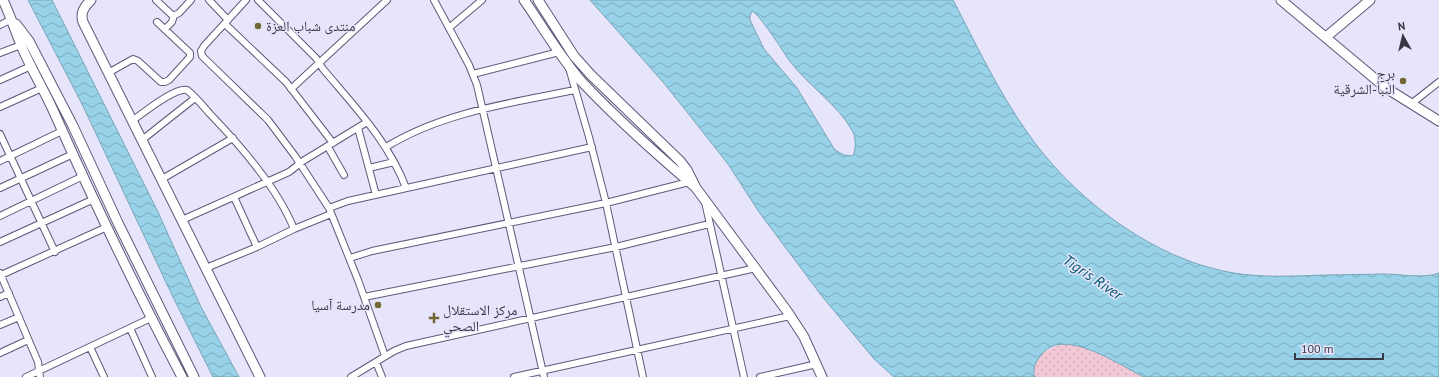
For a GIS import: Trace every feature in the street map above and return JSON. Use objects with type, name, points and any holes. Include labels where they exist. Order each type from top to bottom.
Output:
[{"type":"street","points":[[4,0],[21,45],[72,154],[151,318],[182,377]]},
{"type":"street","points":[[91,0],[84,8],[82,13],[83,22],[260,377]]},
{"type":"street","points":[[156,0],[174,16]]},
{"type":"street","points":[[165,29],[172,22],[174,16],[179,13],[191,0]]},
{"type":"street","points":[[209,0],[226,22],[286,82],[331,145],[344,175]]},
{"type":"street","points":[[201,53],[204,46],[246,0]]},
{"type":"street","points":[[258,0],[312,54],[367,122],[386,147],[406,188]]},
{"type":"street","points":[[291,89],[387,0]]},
{"type":"street","points":[[434,0],[473,74],[484,109],[543,374]]},
{"type":"street","points":[[449,28],[482,0]]},
{"type":"street","points":[[524,0],[559,52],[582,82],[657,155],[696,188],[704,198],[756,268],[804,337],[822,377]]},
{"type":"street","points":[[538,0],[574,56],[590,75],[680,161],[687,170],[696,188]]},
{"type":"street","points":[[1281,0],[1386,88],[1439,121]]},
{"type":"street","points":[[1326,37],[1370,0]]},
{"type":"street","points":[[0,25],[12,19]]},
{"type":"street","points":[[12,19],[29,40],[73,126],[118,223],[194,377]]},
{"type":"street","points":[[157,22],[189,51],[190,54]]},
{"type":"street","points":[[0,53],[21,45]]},
{"type":"street","points":[[473,74],[559,52]]},
{"type":"street","points":[[108,73],[134,59],[138,60],[161,82],[165,82],[169,80],[190,54],[201,53]]},
{"type":"street","points":[[201,53],[203,57],[268,120],[300,164],[330,211],[350,258],[385,356]]},
{"type":"street","points":[[568,64],[592,147],[606,203],[643,377]]},
{"type":"street","points":[[0,80],[31,66]]},
{"type":"street","points":[[1411,104],[1439,82]]},
{"type":"street","points":[[0,107],[42,88]]},
{"type":"street","points":[[132,121],[178,90],[186,90],[233,138],[287,211],[294,229]]},
{"type":"street","points":[[386,147],[436,122],[484,109],[575,90]]},
{"type":"street","points":[[142,140],[195,98]]},
{"type":"street","points":[[182,220],[289,172],[367,122]]},
{"type":"street","points":[[358,128],[376,195]]},
{"type":"street","points":[[0,161],[62,131]]},
{"type":"street","points":[[0,134],[54,252]]},
{"type":"street","points":[[162,180],[233,138]]},
{"type":"street","points":[[206,268],[257,247],[330,211],[339,204],[592,147]]},
{"type":"street","points":[[0,188],[72,154]]},
{"type":"street","points":[[369,168],[394,162]]},
{"type":"street","points":[[0,216],[83,176]]},
{"type":"street","points":[[350,258],[365,253],[606,203],[689,182]]},
{"type":"street","points":[[234,197],[257,247]]},
{"type":"street","points":[[704,198],[744,377]]},
{"type":"street","points":[[0,242],[94,199]]},
{"type":"street","points":[[364,297],[616,247],[709,224]]},
{"type":"street","points":[[40,374],[38,362],[1,274],[54,252],[107,227]]},
{"type":"street","points":[[351,377],[385,356],[406,346],[756,268]]},
{"type":"street","points":[[0,297],[9,293]]},
{"type":"street","points":[[514,377],[543,374],[637,350],[790,316]]},
{"type":"street","points":[[0,325],[19,317]]},
{"type":"street","points":[[26,377],[40,374],[90,347],[151,318]]},
{"type":"street","points":[[130,328],[152,377]]},
{"type":"street","points":[[0,353],[28,340]]},
{"type":"street","points":[[169,351],[178,345]]},
{"type":"street","points":[[90,347],[104,377]]},
{"type":"street","points":[[376,362],[382,377]]},
{"type":"street","points":[[760,377],[817,364]]},
{"type":"shaded area","points":[[1063,344],[1083,347],[1144,377],[1036,377],[1034,375],[1034,368],[1035,362],[1038,358],[1051,348]]},
{"type":"water","points":[[28,0],[52,0],[158,212],[201,307],[239,377],[213,377],[172,295],[82,104]]},
{"type":"water","name":"Tigris River","points":[[590,0],[953,0],[1006,100],[1044,155],[1064,177],[1109,217],[1161,249],[1215,269],[1257,276],[1384,274],[1426,276],[1439,273],[1439,377],[1144,377],[1093,351],[1079,346],[1065,344],[1053,346],[1043,353],[1035,365],[1034,375],[1036,377],[894,377],[874,359],[821,295],[759,212],[728,164],[663,82]],"holes":[[[752,11],[756,14],[789,60],[847,122],[855,138],[853,156],[844,155],[835,150],[797,88],[764,49],[750,20]]]},
{"type":"place","name":"منتدى شباب العزة","points":[[258,26]]},
{"type":"place","name":"برج النبأ-الشرقية","points":[[1403,81]]},
{"type":"place","name":"مدرسة آسيا","points":[[378,305]]},
{"type":"place","name":"مركز الاستقلال الصحي","points":[[434,318]]}]
